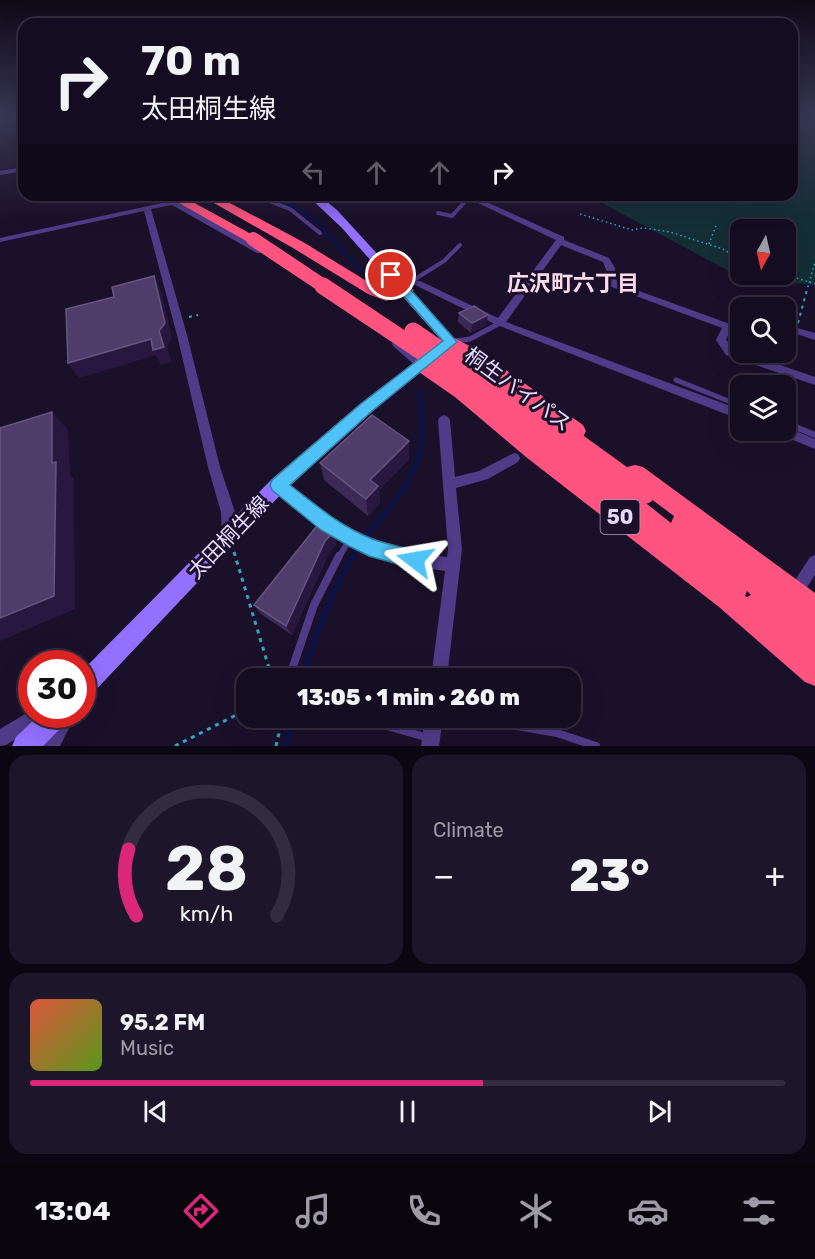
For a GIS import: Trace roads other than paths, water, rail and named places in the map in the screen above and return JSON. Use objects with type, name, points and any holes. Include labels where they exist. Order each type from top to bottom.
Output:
[{"type":"highway","name":"桐生バイパス","points":[[178,201],[258,236]]},
{"type":"highway","name":"桐生バイパス","points":[[209,201],[637,498],[815,630]]},
{"type":"highway","name":"50","points":[[213,201],[298,245],[373,291],[386,296],[409,285]]},
{"type":"highway","name":"50","points":[[451,342],[476,357],[815,609]]},
{"type":"highway","name":"50","points":[[423,365],[462,392],[533,451],[728,598],[815,672]]},
{"type":"highway","name":"桐生バイパス","points":[[637,498],[815,654]]},
{"type":"main road","points":[[320,201],[409,285],[451,342]]},
{"type":"main road","name":"太田桐生線","points":[[96,673],[278,485],[367,407],[451,342]]},
{"type":"main road","points":[[26,746],[43,728]]},
{"type":"street","points":[[0,173],[18,170]]},
{"type":"street","points":[[0,240],[147,208],[167,201]]},
{"type":"street","points":[[176,201],[291,270],[368,322],[423,365]]},
{"type":"street","points":[[478,201],[557,237],[561,239],[561,242],[606,260],[614,279],[612,284],[727,326],[721,340],[730,352],[815,381]]},
{"type":"street","points":[[147,208],[182,335],[214,467],[228,512],[229,535]]},
{"type":"street","points":[[500,323],[561,242]]},
{"type":"street","points":[[409,285],[500,323],[730,411]]},
{"type":"street","points":[[796,328],[815,337]]},
{"type":"street","points":[[440,668],[454,565],[455,532],[444,420]]},
{"type":"street","points":[[796,436],[815,444]]},
{"type":"street","points":[[450,484],[471,481],[496,470],[514,458]]},
{"type":"street","points":[[278,485],[327,524],[369,547],[403,557],[454,565]]},
{"type":"street","points":[[795,593],[815,562]]},
{"type":"street","points":[[0,738],[18,727]]},
{"type":"street","points":[[51,746],[61,728]]},
{"type":"lane","points":[[271,201],[294,209],[320,233]]},
{"type":"lane","points":[[438,213],[452,216],[463,201]]},
{"type":"lane","points":[[409,285],[444,261],[460,245]]},
{"type":"lane","points":[[451,342],[470,339],[500,323]]},
{"type":"lane","points":[[676,380],[730,402]]},
{"type":"lane","points":[[796,427],[815,435]]},
{"type":"lane","points":[[292,668],[301,636],[320,589],[353,539]]},
{"type":"lane","points":[[388,728],[430,742]]},
{"type":"lane","points":[[529,728],[557,733],[596,746]]},
{"type":"waterway","points":[[280,201],[297,208],[314,219],[362,272]]},
{"type":"waterway","points":[[420,392],[421,407]]},
{"type":"waterway","points":[[352,557],[392,505],[417,463],[422,437],[421,405]]},
{"type":"waterway","points":[[305,668],[324,616],[353,556]]},
{"type":"waterway","points":[[286,746],[290,728]]},
{"type":"tunnel","points":[[175,202],[179,201]]},
{"type":"district","name":"広沢町六丁目","points":[[573,283]]}]
